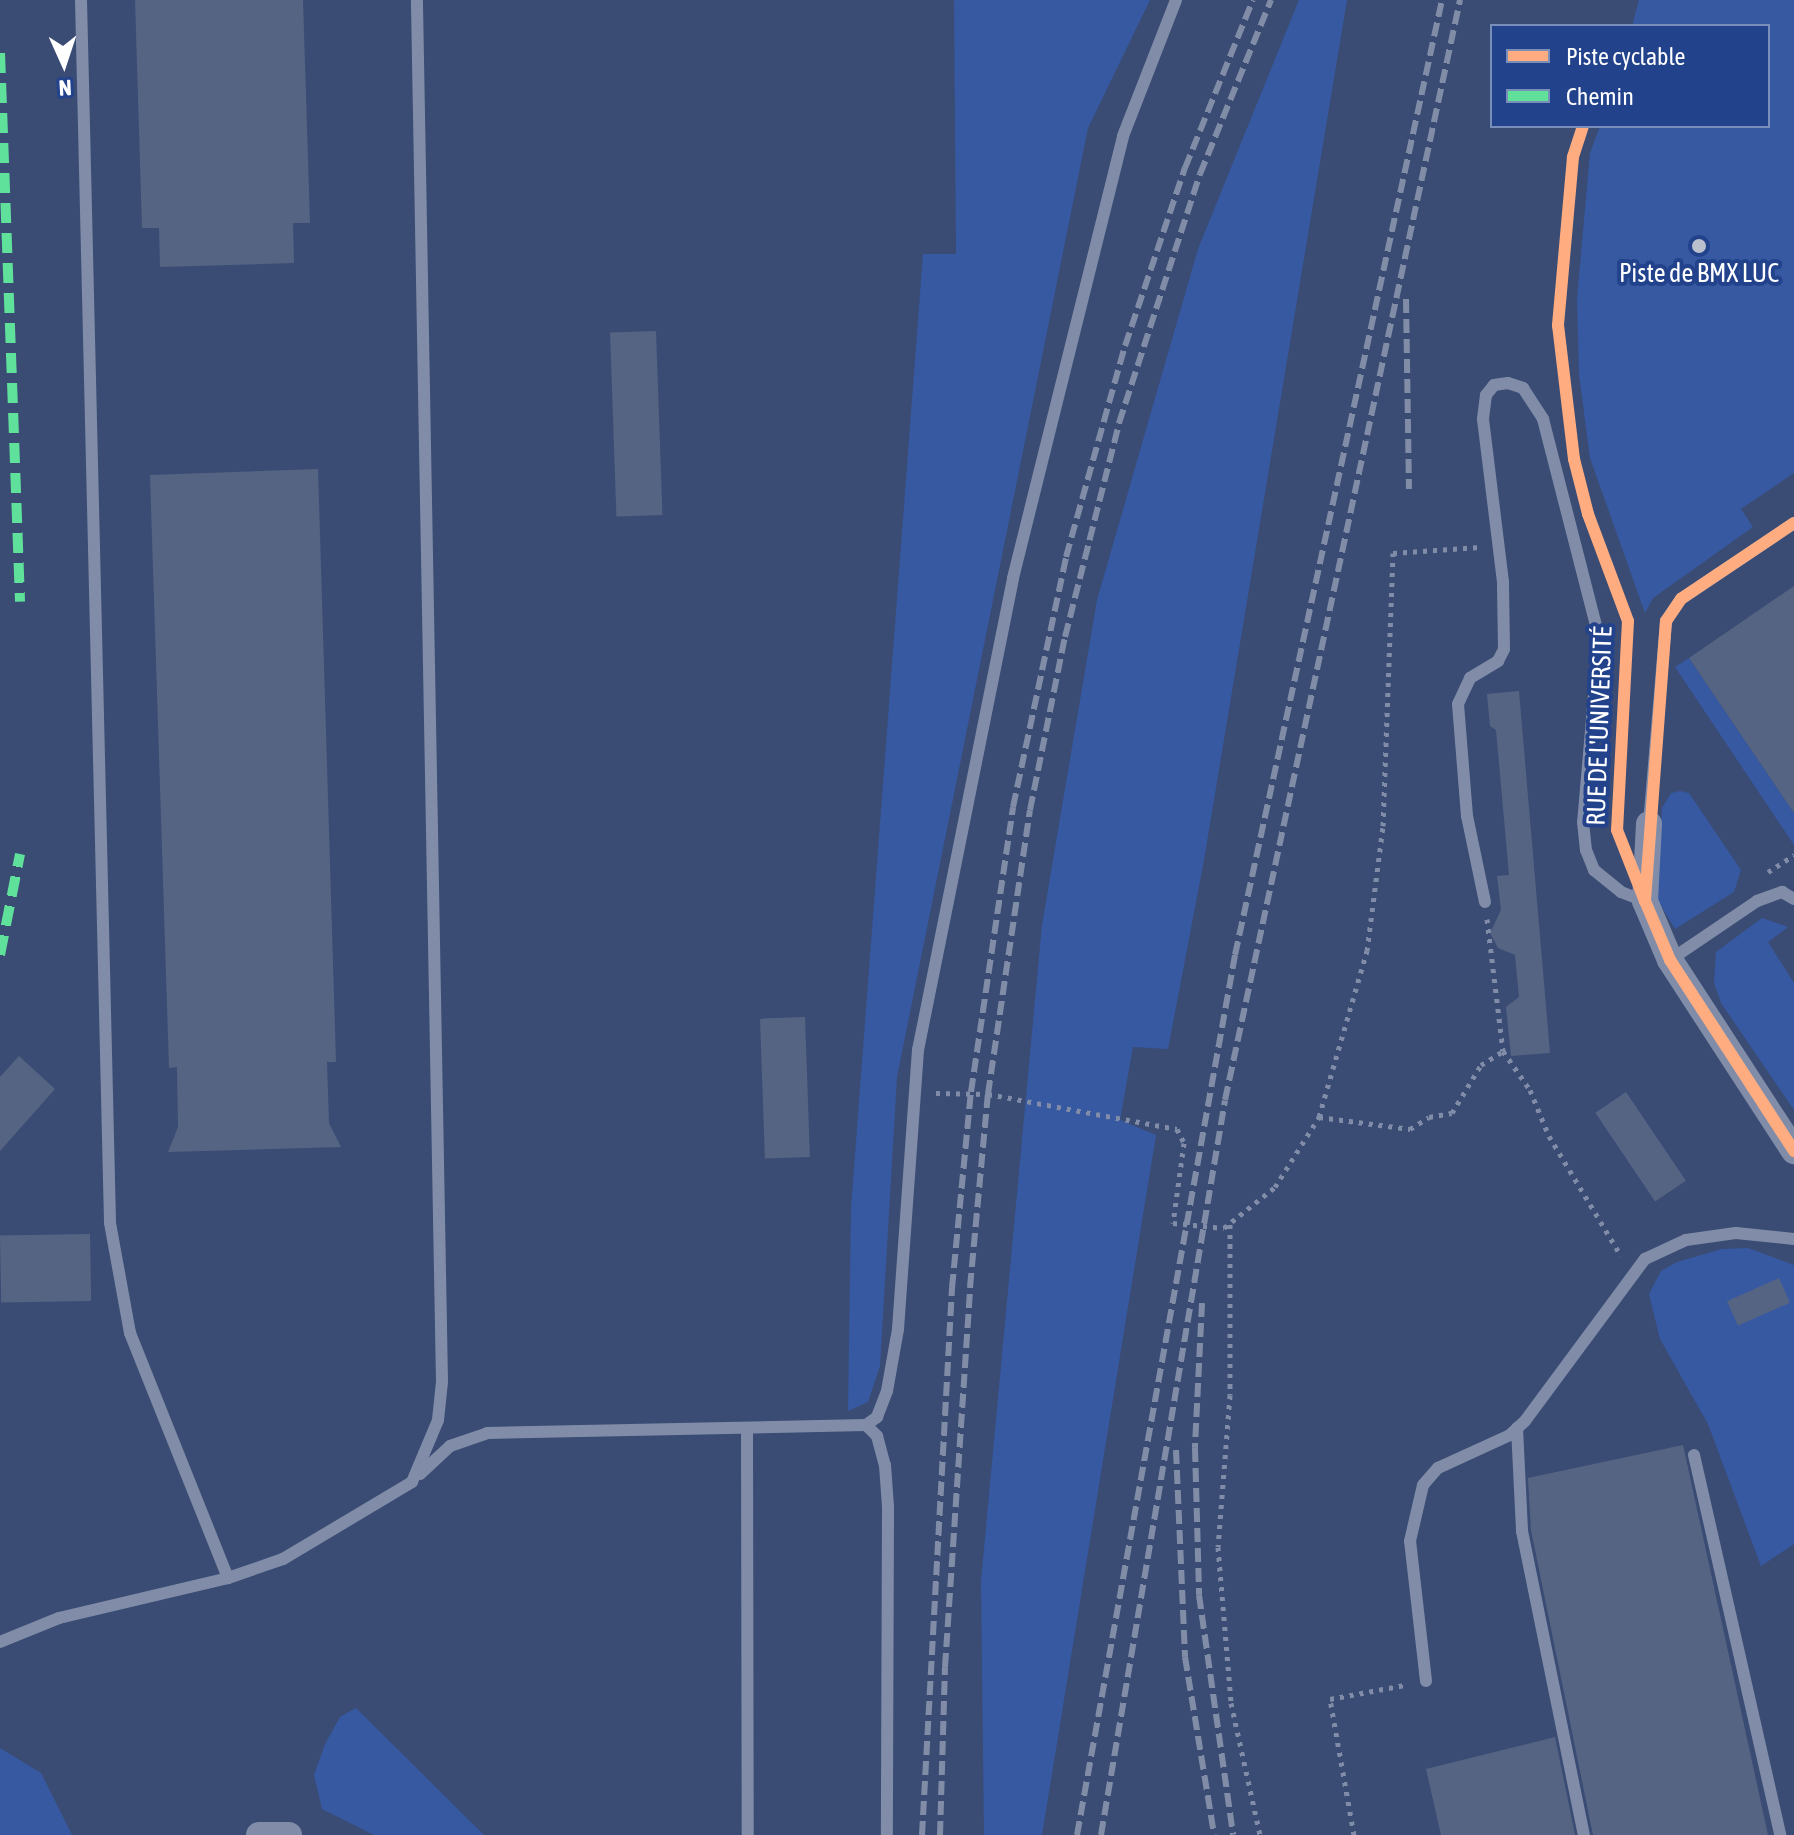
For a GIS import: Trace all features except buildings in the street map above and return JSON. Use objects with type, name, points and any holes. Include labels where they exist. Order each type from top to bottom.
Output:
[{"type":"street","points":[[1649,824],[1645,901],[1670,960],[1794,1151]]},
{"type":"street","points":[[259,1835],[289,1835]]},
{"type":"lane","points":[[81,0],[110,1223],[130,1333],[228,1578]]},
{"type":"lane","points":[[412,1482],[438,1420],[442,1382],[417,0]]},
{"type":"lane","points":[[0,1642],[59,1618],[228,1578],[283,1559],[412,1482],[450,1446],[487,1433],[866,1425],[877,1417],[887,1391],[898,1329],[918,1050],[1013,578],[1073,320],[1123,136],[1176,0]]},
{"type":"lane","points":[[1485,902],[1467,816],[1458,704],[1470,678],[1498,661],[1504,649],[1498,545],[1483,419],[1486,395],[1494,385],[1508,383],[1523,388],[1543,419],[1599,637],[1583,822],[1586,850],[1594,870],[1621,892],[1645,901]]},
{"type":"lane","points":[[1649,824],[1666,621],[1681,599],[1794,523]]},
{"type":"lane","points":[[1670,960],[1757,901],[1782,892],[1794,899]]},
{"type":"lane","points":[[1426,1681],[1410,1541],[1423,1485],[1452,1457],[1517,1428],[1645,1259],[1686,1240],[1736,1233],[1794,1239]]},
{"type":"lane","points":[[866,1425],[877,1436],[885,1465],[888,1507],[887,1835]]},
{"type":"lane","points":[[1517,1428],[1522,1531],[1584,1835]]},
{"type":"lane","points":[[747,1429],[748,1835]]},
{"type":"lane","points":[[1694,1455],[1780,1835]]},
{"type":"path","points":[[916,1098],[971,1092],[1177,1129],[1184,1143],[1173,1223],[1217,1229],[1230,1224],[1275,1187],[1319,1117],[1350,1021],[1373,916],[1383,826],[1393,553],[1498,545]]},
{"type":"path","points":[[1485,902],[1503,1051],[1634,1277]]},
{"type":"path","points":[[1319,1117],[1410,1129],[1429,1117],[1452,1113],[1481,1065],[1503,1051]]},
{"type":"path","points":[[1230,1224],[1230,1395],[1218,1547],[1231,1703],[1260,1835]]},
{"type":"path","points":[[1354,1835],[1330,1699],[1426,1681]]},
{"type":"shaded area","points":[[954,0],[1150,0],[1088,128],[897,1077],[880,1366],[868,1402],[848,1411],[851,1208],[923,254],[956,254]]},
{"type":"shaded area","points":[[1299,0],[1347,0],[1204,860],[1168,1049],[1133,1047],[1120,1120],[1156,1135],[1042,1835],[984,1835],[981,1581],[1042,925],[1097,600],[1198,249]]},
{"type":"shaded area","name":"Piste de BMX LUC","points":[[1639,0],[1794,0],[1794,473],[1741,509],[1753,527],[1653,598],[1645,613],[1590,458],[1579,374],[1577,299],[1590,153],[1599,128],[1770,128],[1770,24],[1633,24]]},
{"type":"shaded area","points":[[1689,658],[1794,813],[1794,845],[1675,667]]},
{"type":"shaded area","points":[[1671,793],[1689,793],[1741,870],[1734,892],[1675,929],[1656,897],[1662,808]]},
{"type":"shaded area","points":[[1762,918],[1788,927],[1768,942],[1794,983],[1794,1110],[1721,1003],[1714,983],[1716,952]]},
{"type":"shaded area","points":[[1748,1248],[1794,1265],[1794,1544],[1761,1566],[1708,1424],[1660,1339],[1649,1294],[1661,1271],[1677,1262],[1722,1249]]},
{"type":"shaded area","points":[[356,1708],[484,1835],[374,1835],[322,1809],[314,1775],[325,1744],[340,1717]]},
{"type":"shaded area","points":[[0,1748],[41,1773],[72,1835],[0,1835]]},
{"type":"railway","points":[[922,1835],[952,1288],[971,1092],[1013,807],[1066,557],[1125,346],[1185,168],[1253,0]]},
{"type":"railway","points":[[940,1835],[945,1667],[970,1287],[988,1094],[1030,810],[1065,637],[1119,423],[1200,174],[1271,0]]},
{"type":"railway","points":[[1077,1835],[1235,955],[1442,0]]},
{"type":"railway","points":[[1101,1835],[1225,1100],[1460,0]]},
{"type":"railway","points":[[1406,299],[1409,489]]},
{"type":"railway","points":[[1202,1303],[1195,1448],[1199,1595],[1233,1835]]},
{"type":"railway","points":[[1176,1450],[1185,1657],[1214,1835]]},
{"type":"marked path","points":[[0,53],[20,602]]},
{"type":"marked path","points":[[0,955],[20,854]]},
{"type":"cycle path","name":"RUE DE L'UNIVERSITÉ","points":[[1582,128],[1573,157],[1558,325],[1574,459],[1588,514],[1628,621],[1617,830],[1645,901]]},
{"type":"cycle path","points":[[1794,523],[1681,599],[1666,621],[1645,901],[1670,960],[1794,1151]]},
{"type":"place","name":"Piste de BMX LUC","points":[[1699,246]]}]
